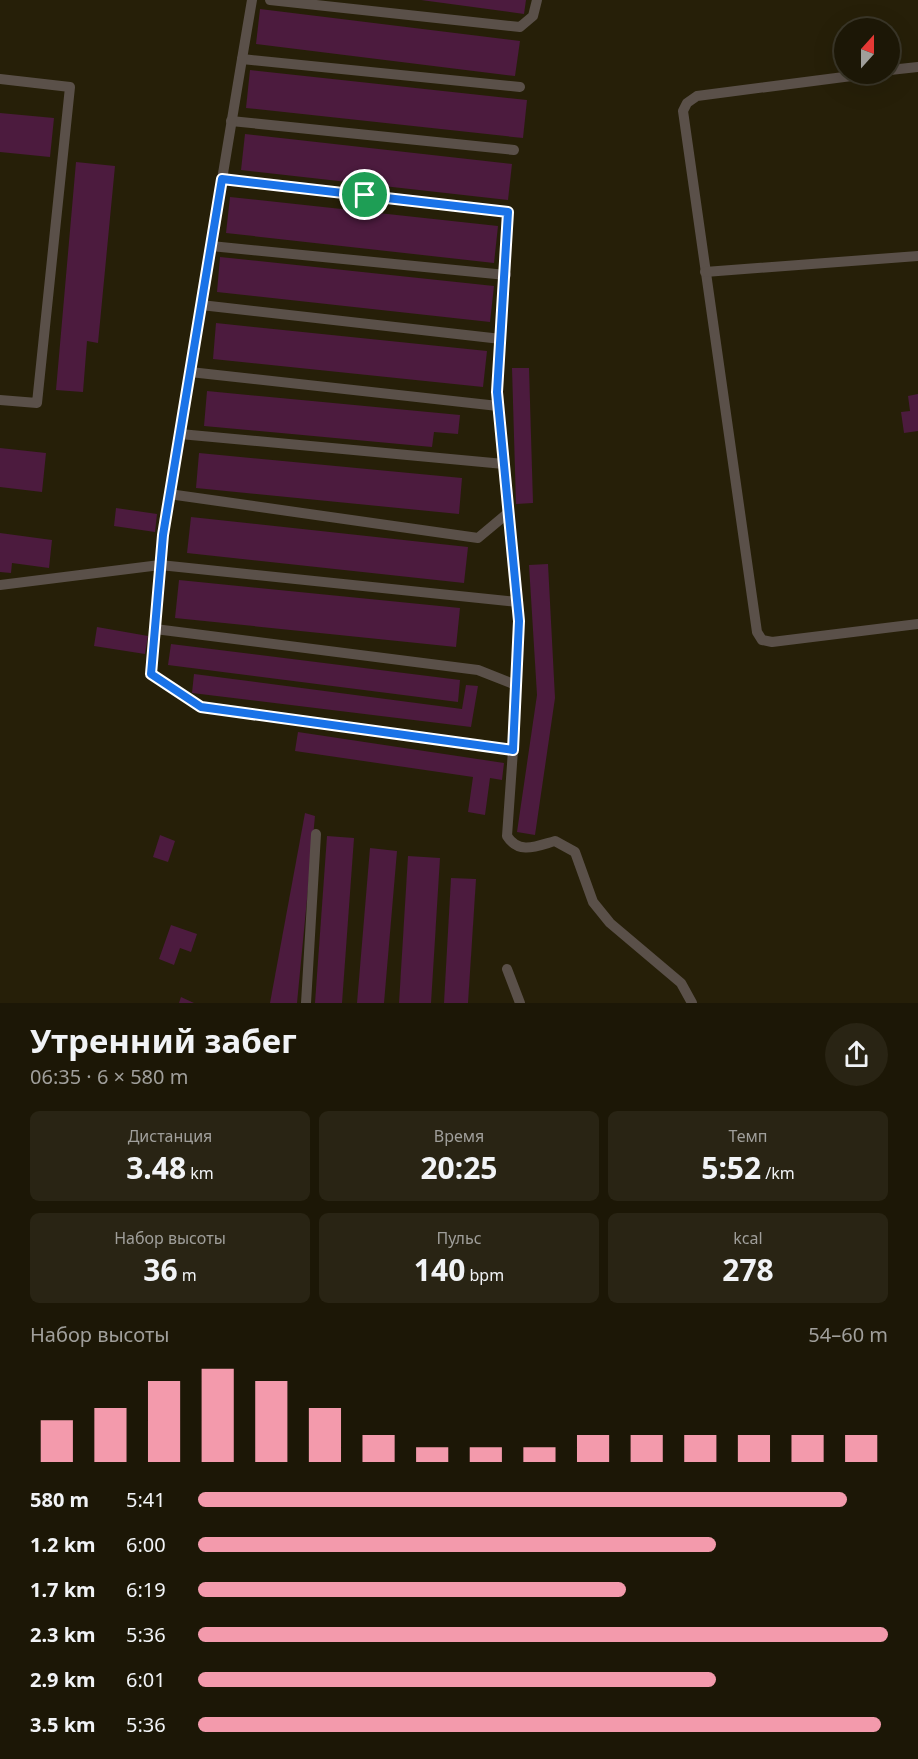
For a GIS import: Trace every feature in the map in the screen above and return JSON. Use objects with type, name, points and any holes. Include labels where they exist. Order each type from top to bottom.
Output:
[{"type":"lane","points":[[252,0],[170,494],[160,565],[151,674],[201,707],[513,750]]},
{"type":"lane","points":[[270,0],[520,27],[533,16],[537,0]]},
{"type":"lane","points":[[242,59],[520,87]]},
{"type":"lane","points":[[900,69],[918,67]]},
{"type":"lane","points":[[834,78],[697,96],[687,103],[683,111],[757,632],[762,640],[772,642],[918,624]]},
{"type":"lane","points":[[0,79],[70,87],[37,403],[0,400]]},
{"type":"lane","points":[[231,121],[514,150]]},
{"type":"lane","points":[[222,179],[508,212],[498,406],[519,621],[507,836],[512,844],[526,849],[555,841],[575,852],[593,902],[610,923],[681,983],[692,1003]]},
{"type":"lane","points":[[211,246],[506,275]]},
{"type":"lane","points":[[705,272],[918,256]]},
{"type":"lane","points":[[201,305],[501,339]]},
{"type":"lane","points":[[190,372],[498,406]]},
{"type":"lane","points":[[180,434],[504,464]]},
{"type":"lane","points":[[170,494],[478,538],[509,512]]},
{"type":"lane","points":[[0,585],[160,565],[518,602]]},
{"type":"lane","points":[[155,629],[478,670],[516,685]]},
{"type":"lane","points":[[306,1003],[316,834]]},
{"type":"lane","points":[[507,969],[520,1003]]},
{"type":"building","points":[[421,0],[526,0],[524,14]]},
{"type":"building","points":[[260,9],[520,41],[515,76],[256,44]]},
{"type":"building","points":[[250,70],[527,100],[523,138],[246,108]]},
{"type":"building","points":[[0,113],[54,118],[50,157],[0,152]]},
{"type":"building","points":[[245,134],[512,164],[508,200],[241,170]]},
{"type":"building","points":[[76,162],[115,166],[98,343],[87,341],[83,392],[56,390]]},
{"type":"building","points":[[230,197],[498,226],[494,263],[226,233]]},
{"type":"building","points":[[220,257],[494,286],[490,322],[217,292]]},
{"type":"building","points":[[216,323],[487,351],[483,387],[213,359]]},
{"type":"building","points":[[512,368],[529,368],[533,503],[516,504]]},
{"type":"building","points":[[207,391],[460,415],[458,434],[434,432],[432,447],[204,426]]},
{"type":"building","points":[[918,394],[918,431],[904,433],[901,412],[910,411],[908,396]]},
{"type":"building","points":[[0,448],[46,453],[42,492],[0,487]]},
{"type":"building","points":[[199,453],[462,478],[459,514],[196,488]]},
{"type":"building","points":[[116,508],[157,514],[155,532],[114,526]]},
{"type":"building","points":[[191,517],[468,547],[464,583],[187,553]]},
{"type":"building","points":[[0,533],[52,540],[49,568],[12,563],[11,573],[0,572]]},
{"type":"building","points":[[548,564],[555,698],[535,835],[517,832],[537,695],[529,565]]},
{"type":"building","points":[[179,580],[460,608],[456,647],[175,618]]},
{"type":"building","points":[[97,627],[148,636],[145,654],[94,646]]},
{"type":"building","points":[[171,644],[460,680],[458,702],[168,665]]},
{"type":"building","points":[[194,674],[462,709],[466,685],[478,686],[471,727],[192,693]]},
{"type":"building","points":[[298,732],[504,763],[502,780],[490,778],[485,815],[468,812],[473,777],[295,751]]},
{"type":"building","points":[[305,813],[315,816],[297,1003],[270,1003]]},
{"type":"building","points":[[160,835],[175,841],[168,862],[153,857]]},
{"type":"building","points":[[327,836],[354,838],[342,1003],[315,1003]]},
{"type":"building","points":[[370,848],[397,851],[384,1003],[357,1003]]},
{"type":"building","points":[[408,856],[440,858],[431,1003],[399,1003]]},
{"type":"building","points":[[451,878],[476,879],[468,1003],[444,1003]]},
{"type":"building","points":[[171,925],[197,934],[191,952],[180,948],[174,965],[159,959]]},
{"type":"building","points":[[181,997],[194,1003],[179,1003]]},
{"type":"route","points":[[222,179],[365,195],[508,212],[506,275],[497,392],[519,621],[513,750],[201,707],[151,674],[163,535],[222,179]]}]
